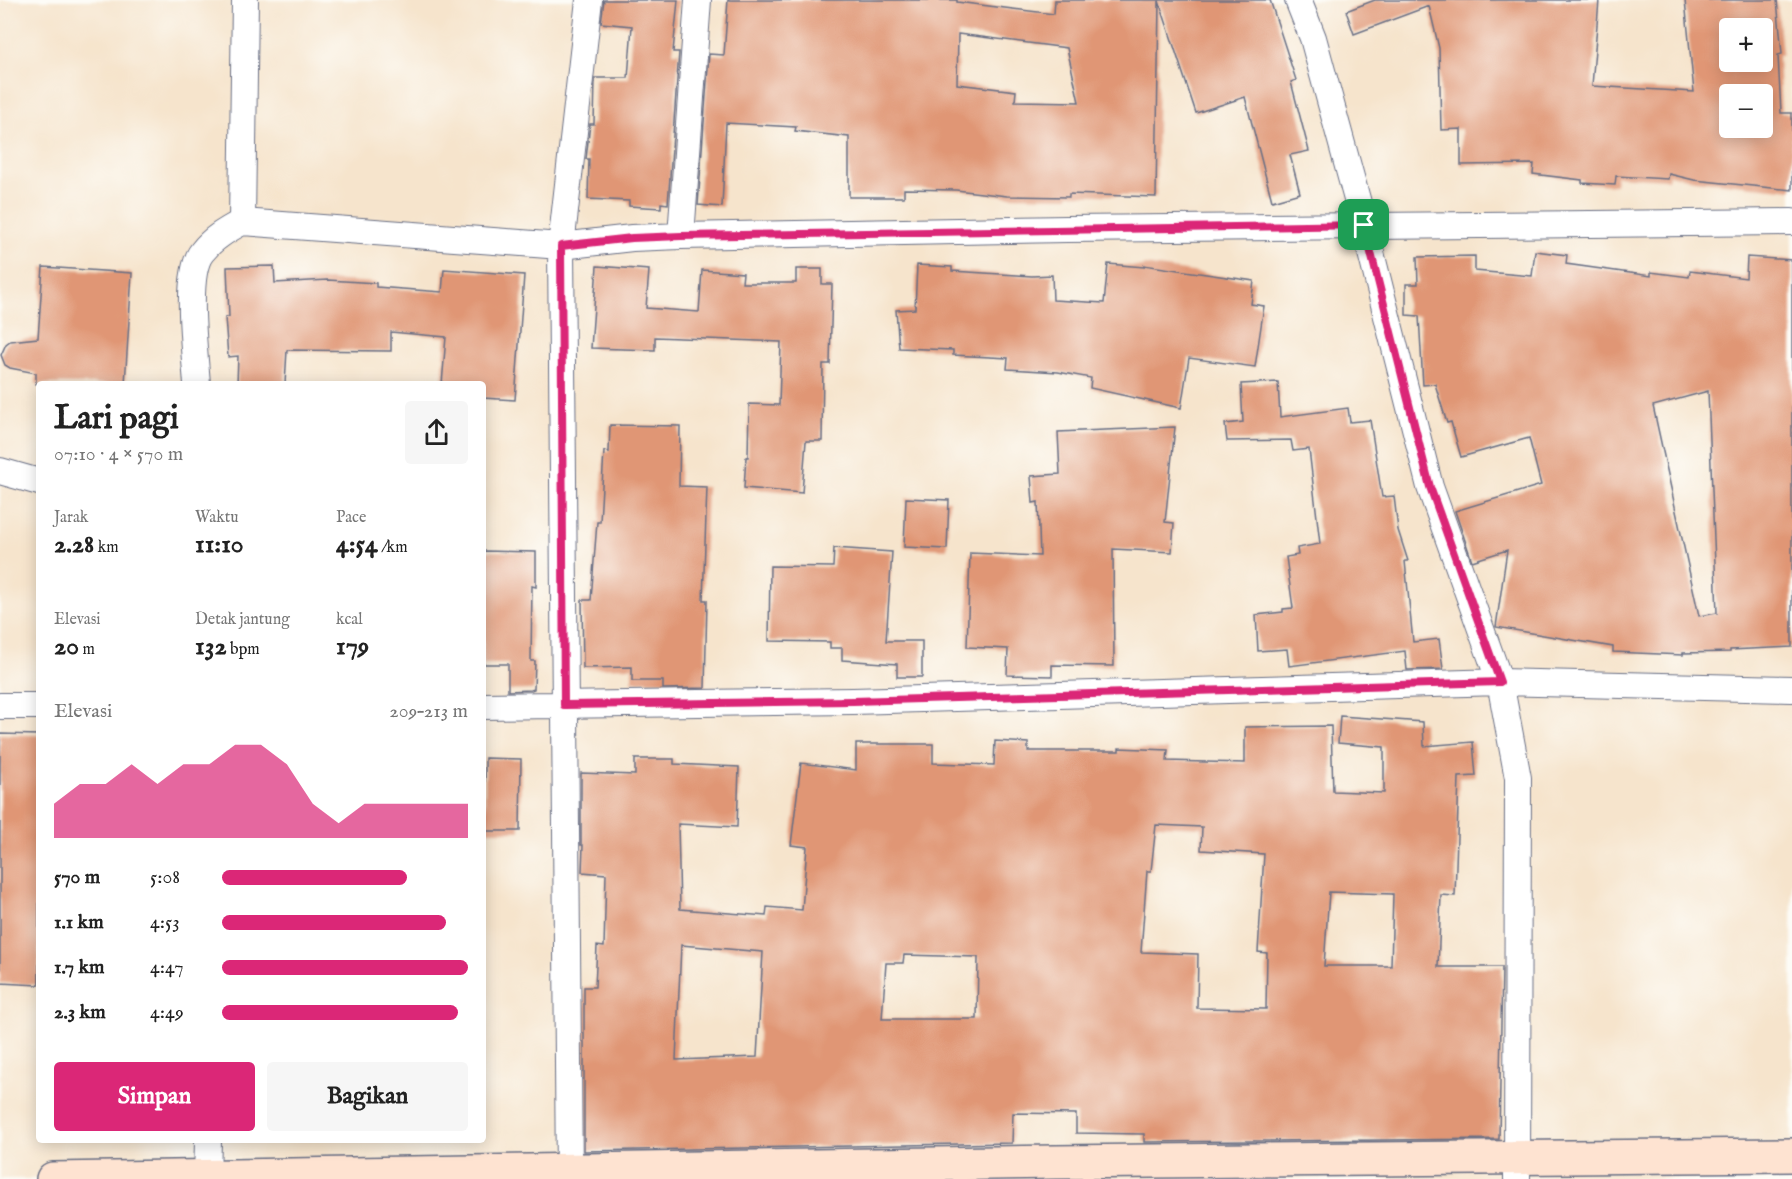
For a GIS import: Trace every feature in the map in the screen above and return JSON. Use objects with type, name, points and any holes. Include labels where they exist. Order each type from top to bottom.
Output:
[{"type":"street","points":[[242,222],[245,0]]},
{"type":"street","points":[[569,1174],[561,246],[589,0]]},
{"type":"street","points":[[681,236],[698,0]]},
{"type":"street","points":[[1298,0],[1313,38],[1364,225],[1430,487],[1500,682],[1518,778],[1517,1168]]},
{"type":"street","points":[[197,381],[192,276],[200,254],[221,233],[242,222],[561,246],[632,238],[681,236],[1364,225],[1792,222]]},
{"type":"street","points":[[0,471],[36,481]]},
{"type":"street","points":[[486,706],[853,701],[1500,682],[1792,689]]},
{"type":"street","points":[[0,706],[36,706]]},
{"type":"street","points":[[207,1177],[208,1143]]},
{"type":"street","points":[[53,1179],[1517,1168],[1792,1155]]},
{"type":"building","points":[[604,0],[678,0],[673,52],[679,52],[668,204],[661,203],[661,208],[629,206],[629,201],[588,199],[589,159],[586,159],[590,124],[594,124],[595,78],[628,78],[632,26],[601,23]]},
{"type":"building","points":[[728,0],[957,0],[957,2],[1054,14],[1055,0],[1270,0],[1296,80],[1291,82],[1309,151],[1290,155],[1300,193],[1272,201],[1245,97],[1196,113],[1159,1],[1156,197],[1069,194],[1069,197],[1007,196],[956,190],[904,189],[904,197],[849,197],[849,137],[795,131],[796,127],[726,123],[722,207],[698,205],[709,54],[724,55]],"holes":[[[958,34],[1067,48],[1079,102],[1015,101],[1016,91],[957,84]]]},
{"type":"building","points":[[1375,0],[1599,0],[1592,86],[1694,92],[1685,0],[1777,0],[1782,54],[1778,55],[1781,113],[1792,113],[1792,190],[1694,180],[1669,174],[1668,179],[1616,176],[1615,185],[1582,183],[1582,180],[1533,174],[1534,164],[1461,165],[1461,129],[1441,130],[1439,48],[1429,6],[1354,34],[1346,11]]},
{"type":"building","points":[[1535,251],[1567,255],[1566,264],[1651,276],[1651,272],[1689,277],[1690,271],[1746,278],[1747,257],[1792,260],[1792,647],[1683,653],[1683,655],[1613,652],[1613,647],[1496,627],[1507,550],[1472,561],[1455,511],[1541,485],[1529,438],[1461,457],[1451,422],[1447,423],[1435,384],[1423,385],[1419,316],[1406,315],[1406,284],[1418,284],[1417,257],[1475,256],[1475,271],[1532,276]],"holes":[[[1708,391],[1717,613],[1699,616],[1653,406]]]},
{"type":"building","points":[[1108,264],[1144,267],[1144,265],[1254,281],[1251,304],[1264,306],[1255,367],[1189,358],[1181,408],[1090,388],[1091,378],[1058,372],[1007,369],[1008,358],[953,355],[953,350],[899,348],[896,310],[915,309],[917,265],[952,267],[952,271],[1052,275],[1053,300],[1104,303]]},
{"type":"building","points":[[274,266],[275,283],[328,280],[376,283],[376,287],[442,292],[444,269],[524,275],[515,400],[486,398],[486,381],[442,381],[446,337],[391,332],[391,351],[287,350],[285,381],[237,381],[238,356],[228,357],[225,317],[229,317],[227,267]]},
{"type":"building","points":[[597,266],[649,270],[646,308],[699,312],[702,270],[743,273],[742,283],[796,283],[796,269],[822,269],[822,284],[832,284],[830,364],[823,364],[822,441],[806,441],[802,493],[744,488],[746,457],[748,457],[749,404],[779,405],[781,342],[655,337],[655,350],[591,348]]},
{"type":"building","points":[[43,267],[132,273],[125,381],[36,381],[36,373],[5,365],[1,355],[6,344],[10,341],[38,338]]},
{"type":"building","points":[[1278,382],[1280,417],[1348,408],[1350,422],[1370,420],[1382,497],[1394,496],[1398,530],[1408,561],[1405,561],[1413,642],[1439,639],[1443,669],[1407,670],[1405,651],[1289,666],[1287,649],[1258,651],[1256,615],[1283,612],[1283,609],[1293,608],[1286,557],[1298,555],[1297,548],[1320,544],[1309,449],[1293,451],[1291,440],[1227,441],[1225,424],[1243,422],[1241,384]]},
{"type":"building","points":[[610,425],[680,426],[679,486],[707,487],[703,600],[707,600],[705,688],[663,689],[663,681],[632,681],[632,667],[583,668],[582,600],[591,600],[597,522],[600,522],[604,451],[609,452]]},
{"type":"building","points":[[1175,427],[1165,522],[1174,523],[1172,552],[1113,549],[1114,666],[1052,665],[1052,676],[1007,675],[1008,649],[967,647],[970,553],[1040,556],[1038,502],[1033,503],[1031,476],[1060,474],[1058,432]]},
{"type":"building","points":[[906,498],[949,500],[947,549],[904,547]]},
{"type":"building","points":[[834,548],[892,552],[886,641],[922,641],[922,677],[897,677],[897,664],[842,660],[842,648],[830,648],[830,642],[769,641],[770,566],[833,567]]},
{"type":"building","points":[[486,551],[536,552],[536,587],[532,586],[531,661],[535,661],[534,689],[508,691],[508,664],[486,664]]},
{"type":"building","points":[[1340,716],[1423,722],[1424,746],[1473,742],[1476,776],[1459,777],[1455,896],[1441,895],[1438,967],[1502,967],[1499,1139],[1144,1142],[1144,1134],[1076,1133],[1076,1114],[1013,1113],[1012,1143],[584,1151],[584,987],[595,987],[597,946],[604,947],[606,874],[582,872],[581,773],[635,775],[635,759],[674,759],[674,764],[739,767],[737,827],[678,824],[680,909],[766,916],[767,907],[802,910],[807,847],[791,845],[801,763],[856,770],[856,744],[933,744],[933,763],[994,765],[995,741],[1028,743],[1028,751],[1119,751],[1119,748],[1168,750],[1167,761],[1245,763],[1245,727],[1331,726],[1333,791],[1384,793],[1384,747],[1338,743]],"holes":[[[1156,825],[1202,827],[1201,850],[1264,854],[1258,952],[1267,953],[1266,1009],[1197,1008],[1198,954],[1141,952],[1147,871],[1151,871]],[[1329,892],[1393,894],[1391,966],[1324,966]],[[681,945],[763,952],[757,1057],[676,1060]],[[904,955],[978,957],[977,1019],[882,1019],[886,963],[903,963]]]},
{"type":"building","points":[[0,734],[36,735],[36,985],[0,983]]},
{"type":"building","points":[[486,758],[521,759],[520,831],[486,831]]},
{"type":"route","points":[[1364,225],[1430,487],[1500,682],[853,701],[564,705],[561,246],[632,238],[681,236],[1364,225]]}]
